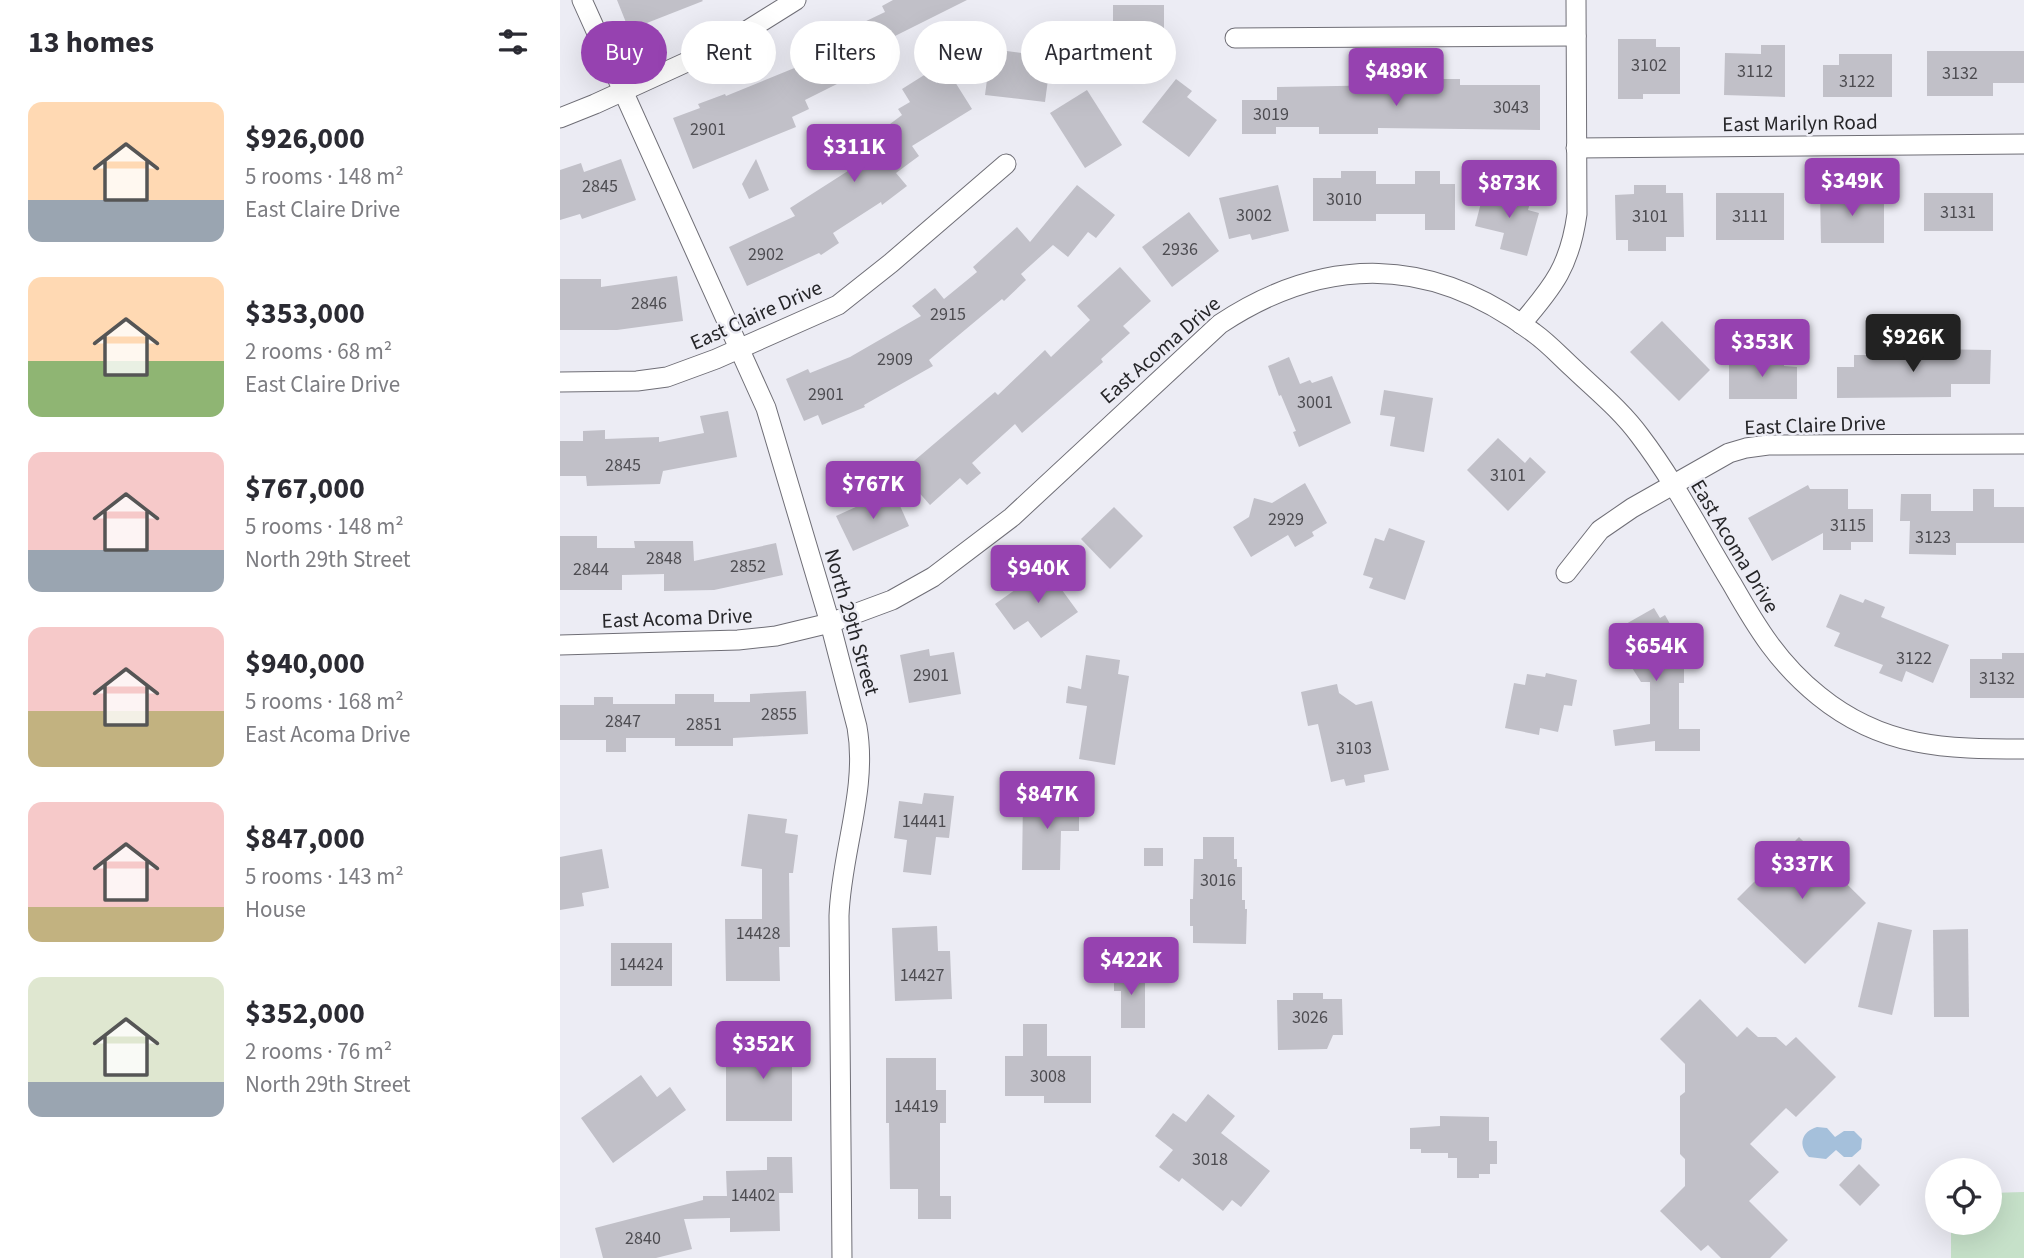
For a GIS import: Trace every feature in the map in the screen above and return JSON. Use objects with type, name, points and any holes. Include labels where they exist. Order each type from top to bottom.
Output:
[{"type":"street","name":"North 29th Street","points":[[582,0],[766,408],[830,623],[857,727],[860,761],[840,890],[842,1258]]},
{"type":"street","points":[[560,118],[724,45],[796,0]]},
{"type":"street","points":[[1521,324],[1539,304],[1564,266],[1573,242],[1577,214],[1576,0]]},
{"type":"street","points":[[1235,38],[1576,36]]},
{"type":"street","name":"East Marilyn Road","points":[[1576,148],[2024,144]]},
{"type":"street","name":"East Claire Drive","points":[[560,382],[637,381],[667,377],[838,304],[891,263],[1006,164]]},
{"type":"street","name":"East Acoma Drive","points":[[560,645],[738,640],[776,636],[830,623],[892,600],[962,557],[1012,517],[1203,337],[1245,307],[1292,286],[1349,274],[1382,272],[1411,276],[1474,295],[1536,334],[1620,411],[1672,484],[1777,656],[1822,698],[1865,725],[1894,737],[1954,749],[2024,749]]},
{"type":"street","name":"East Claire Drive","points":[[1566,573],[1600,530],[1672,484],[1729,453],[1746,448],[1768,445],[2024,444]]},
{"type":"green space","points":[[2024,1192],[2024,1258],[1951,1258],[1951,1235],[2002,1235],[2002,1193]]},
{"type":"water","points":[[1817,1127],[1827,1128],[1835,1137],[1844,1131],[1854,1131],[1862,1139],[1861,1149],[1852,1157],[1844,1157],[1836,1150],[1826,1159],[1809,1157],[1803,1148],[1803,1139],[1807,1132]]},
{"type":"building","points":[[617,0],[703,1],[652,21],[625,21]]},
{"type":"building","points":[[893,0],[967,0],[925,21],[914,21],[914,26],[900,34],[900,21],[866,21],[885,12],[882,6]]},
{"type":"building","points":[[1113,5],[1164,5],[1164,21],[1113,21]]},
{"type":"building","points":[[1618,39],[1656,39],[1656,47],[1680,47],[1680,94],[1643,94],[1643,99],[1618,99]]},
{"type":"building","points":[[1761,45],[1785,45],[1785,97],[1724,95],[1725,53],[1761,54]]},
{"type":"building","points":[[1007,51],[1021,53],[1021,84],[1047,84],[1045,102],[985,95],[986,84],[1007,84]]},
{"type":"building","points":[[1927,51],[2024,51],[2024,83],[1993,83],[1993,96],[1927,96]]},
{"type":"building","points":[[1839,54],[1892,54],[1892,97],[1823,97],[1823,65],[1839,65]]},
{"type":"building","points":[[790,70],[790,84],[837,84],[805,100],[809,109],[792,117],[796,127],[693,169],[673,118],[700,108],[698,104],[725,94],[726,96],[755,84],[776,84],[776,76]]},
{"type":"building","points":[[1176,79],[1192,91],[1187,97],[1217,120],[1189,157],[1142,122],[1172,84],[1176,84]]},
{"type":"building","points":[[1397,79],[1460,79],[1460,85],[1540,85],[1540,130],[1378,128],[1378,134],[1319,134],[1319,127],[1276,127],[1276,134],[1242,134],[1242,100],[1277,100],[1277,87],[1397,85]]},
{"type":"building","points":[[914,81],[914,84],[956,84],[972,109],[912,146],[919,156],[896,173],[907,186],[882,205],[881,202],[833,233],[839,243],[821,255],[819,253],[747,286],[729,247],[795,216],[790,208],[862,162],[854,151],[902,115],[898,109],[910,102],[902,89]]},
{"type":"building","points":[[1087,90],[1122,145],[1085,168],[1050,113]]},
{"type":"building","points":[[621,159],[636,200],[582,219],[580,214],[560,220],[560,170],[581,163],[584,172]]},
{"type":"building","points":[[756,159],[769,190],[749,199],[742,184]]},
{"type":"building","points":[[1341,171],[1376,171],[1376,184],[1415,184],[1415,171],[1440,171],[1440,184],[1455,184],[1455,230],[1425,230],[1425,214],[1376,214],[1376,221],[1313,221],[1313,178],[1341,178]]},
{"type":"building","points":[[1077,185],[1115,215],[1096,238],[1088,232],[1068,257],[1053,245],[1021,274],[1026,280],[1004,301],[1002,299],[929,360],[933,366],[864,405],[865,407],[822,425],[818,415],[804,421],[786,379],[808,369],[810,373],[850,357],[921,316],[912,306],[935,288],[944,299],[977,272],[973,267],[1017,227],[1030,242]]},
{"type":"building","points":[[1278,185],[1289,231],[1252,240],[1250,234],[1229,239],[1219,198]]},
{"type":"building","points":[[1634,185],[1666,185],[1666,193],[1683,193],[1684,237],[1666,237],[1666,251],[1628,251],[1628,240],[1616,240],[1615,195],[1634,194]]},
{"type":"building","points":[[1502,188],[1532,196],[1528,210],[1539,213],[1527,256],[1500,249],[1504,233],[1475,226],[1483,195],[1499,199]]},
{"type":"building","points":[[1820,192],[1884,193],[1884,243],[1821,243]]},
{"type":"building","points":[[1716,193],[1784,193],[1784,240],[1716,240]]},
{"type":"building","points":[[1924,193],[1993,193],[1993,231],[1924,231]]},
{"type":"building","points":[[1189,212],[1219,251],[1172,287],[1142,247]]},
{"type":"building","points":[[1120,267],[1151,301],[1123,326],[1130,333],[1101,359],[1103,362],[1022,433],[1015,424],[972,463],[981,473],[967,485],[960,478],[930,505],[901,472],[995,392],[998,395],[1045,350],[1051,357],[1090,320],[1077,306]]},
{"type":"building","points":[[677,276],[683,321],[617,330],[560,330],[560,279],[601,279],[601,287]]},
{"type":"building","points":[[1662,321],[1710,370],[1679,401],[1630,352]]},
{"type":"building","points":[[1928,349],[1991,350],[1990,384],[1951,384],[1951,397],[1837,398],[1837,367],[1854,367],[1854,355],[1928,355]]},
{"type":"building","points":[[1289,357],[1300,384],[1332,376],[1351,423],[1299,447],[1293,432],[1296,431],[1268,366]]},
{"type":"building","points":[[1729,357],[1784,357],[1784,366],[1797,367],[1797,399],[1729,399]]},
{"type":"building","points":[[1384,390],[1433,398],[1424,452],[1390,446],[1395,417],[1380,415]]},
{"type":"building","points":[[728,411],[737,457],[663,471],[660,484],[587,486],[586,476],[560,476],[560,441],[583,441],[583,431],[605,430],[605,439],[659,437],[659,442],[704,433],[700,416]]},
{"type":"building","points":[[1498,438],[1525,463],[1530,457],[1546,472],[1508,511],[1467,470]]},
{"type":"building","points":[[1305,483],[1327,523],[1312,532],[1314,536],[1295,547],[1288,535],[1251,557],[1233,527],[1249,517],[1254,498],[1272,503]]},
{"type":"building","points":[[1808,485],[1810,489],[1848,489],[1848,509],[1873,509],[1873,542],[1851,542],[1851,550],[1823,550],[1823,533],[1772,561],[1748,518]]},
{"type":"building","points":[[1973,489],[1994,489],[1994,507],[2024,507],[2024,543],[1956,543],[1956,555],[1909,554],[1910,521],[1900,521],[1901,494],[1931,494],[1931,511],[1973,511]]},
{"type":"building","points":[[893,490],[909,526],[853,551],[836,516]]},
{"type":"building","points":[[1114,507],[1143,536],[1110,569],[1081,539]]},
{"type":"building","points":[[1389,528],[1425,541],[1405,600],[1369,588],[1373,578],[1363,575],[1375,538],[1384,541]]},
{"type":"building","points":[[560,536],[597,536],[597,548],[635,548],[634,541],[693,541],[694,561],[776,543],[783,575],[714,590],[664,591],[664,574],[622,575],[622,590],[560,590]]},
{"type":"building","points":[[1046,568],[1078,612],[1041,638],[1028,621],[1014,630],[995,604]]},
{"type":"building","points":[[1840,594],[1863,603],[1865,599],[1885,607],[1881,617],[1949,645],[1933,683],[1906,671],[1902,682],[1879,673],[1883,665],[1834,646],[1840,633],[1826,627]]},
{"type":"building","points":[[1654,608],[1660,618],[1665,615],[1675,633],[1670,636],[1680,652],[1684,668],[1684,683],[1679,683],[1679,729],[1700,729],[1700,751],[1655,751],[1655,741],[1615,746],[1613,730],[1650,724],[1650,682],[1641,682],[1610,633]]},
{"type":"building","points":[[929,649],[930,656],[954,652],[961,694],[909,703],[900,655]]},
{"type":"building","points":[[2002,653],[2024,653],[2024,698],[1970,698],[1970,659],[2002,659]]},
{"type":"building","points":[[1086,655],[1120,660],[1118,674],[1129,676],[1115,765],[1079,759],[1087,706],[1066,703],[1068,686],[1081,689]]},
{"type":"building","points":[[1546,673],[1577,680],[1572,706],[1564,705],[1558,732],[1540,728],[1539,735],[1505,728],[1514,683],[1525,685],[1527,674],[1545,677]]},
{"type":"building","points":[[1337,684],[1339,693],[1356,705],[1372,701],[1389,770],[1364,775],[1365,782],[1346,786],[1344,779],[1331,782],[1318,724],[1308,726],[1301,692]]},
{"type":"building","points":[[806,691],[808,734],[733,738],[733,746],[675,746],[675,738],[626,738],[626,752],[606,752],[606,740],[560,740],[560,705],[594,705],[594,697],[613,697],[613,704],[675,704],[675,694],[714,694],[714,702],[750,702],[750,694]]},
{"type":"building","points":[[924,793],[954,796],[949,838],[936,837],[931,875],[903,872],[907,840],[894,838],[899,801],[922,804]]},
{"type":"building","points":[[1023,798],[1079,798],[1079,831],[1061,831],[1060,870],[1022,870]]},
{"type":"building","points":[[748,814],[787,819],[785,833],[798,835],[793,873],[789,873],[790,947],[779,947],[780,981],[726,981],[725,919],[762,919],[762,869],[741,866]]},
{"type":"building","points":[[1203,837],[1234,837],[1234,859],[1237,859],[1237,867],[1242,867],[1242,900],[1245,900],[1247,909],[1246,944],[1193,943],[1190,899],[1193,899],[1194,859],[1203,859]]},
{"type":"building","points":[[1799,837],[1866,903],[1805,964],[1737,899]]},
{"type":"building","points":[[1144,848],[1163,848],[1163,866],[1144,866]]},
{"type":"building","points":[[602,849],[609,888],[582,893],[584,906],[560,910],[560,857]]},
{"type":"building","points":[[1878,922],[1912,930],[1892,1015],[1858,1007]]},
{"type":"building","points":[[937,926],[938,951],[950,951],[952,999],[895,1001],[892,928]]},
{"type":"building","points":[[1968,929],[1969,1017],[1934,1017],[1933,930]]},
{"type":"building","points":[[611,943],[672,943],[672,986],[611,986]]},
{"type":"building","points":[[1114,967],[1138,967],[1138,976],[1145,976],[1145,1028],[1121,1028],[1121,991],[1114,991]]},
{"type":"building","points":[[1293,993],[1323,993],[1323,999],[1342,999],[1343,1035],[1333,1035],[1327,1049],[1278,1050],[1277,1000],[1293,1000]]},
{"type":"building","points":[[1700,999],[1737,1037],[1747,1027],[1758,1037],[1776,1037],[1786,1046],[1796,1037],[1836,1077],[1796,1117],[1786,1108],[1750,1144],[1779,1172],[1749,1201],[1788,1240],[1770,1258],[1721,1258],[1708,1245],[1701,1251],[1660,1211],[1685,1186],[1685,1159],[1680,1154],[1680,1096],[1685,1092],[1685,1064],[1660,1039]]},
{"type":"building","points":[[764,1024],[792,1024],[792,1121],[726,1121],[726,1061],[765,1062]]},
{"type":"building","points":[[1023,1024],[1047,1024],[1047,1056],[1091,1056],[1091,1103],[1044,1103],[1044,1096],[1005,1096],[1005,1056],[1023,1056]]},
{"type":"building","points":[[886,1058],[936,1058],[936,1090],[946,1090],[946,1123],[940,1123],[940,1196],[951,1196],[951,1219],[918,1219],[918,1189],[890,1189]]},
{"type":"building","points":[[641,1075],[657,1097],[670,1087],[686,1110],[613,1163],[581,1118]]},
{"type":"building","points":[[1208,1094],[1235,1116],[1221,1133],[1270,1171],[1241,1207],[1232,1200],[1223,1211],[1182,1178],[1179,1182],[1159,1167],[1173,1150],[1155,1136],[1173,1113],[1186,1122]]},
{"type":"building","points":[[1440,1116],[1489,1117],[1489,1141],[1497,1141],[1497,1164],[1490,1164],[1490,1174],[1479,1174],[1479,1178],[1457,1178],[1457,1158],[1448,1158],[1448,1153],[1421,1153],[1421,1149],[1410,1149],[1410,1128],[1440,1126]]},
{"type":"building","points":[[767,1157],[792,1157],[793,1193],[779,1193],[780,1231],[730,1232],[730,1218],[684,1219],[692,1249],[656,1258],[603,1258],[595,1228],[703,1200],[703,1196],[727,1196],[726,1171],[767,1170]]},
{"type":"building","points":[[1859,1164],[1880,1185],[1860,1206],[1839,1185]]}]
